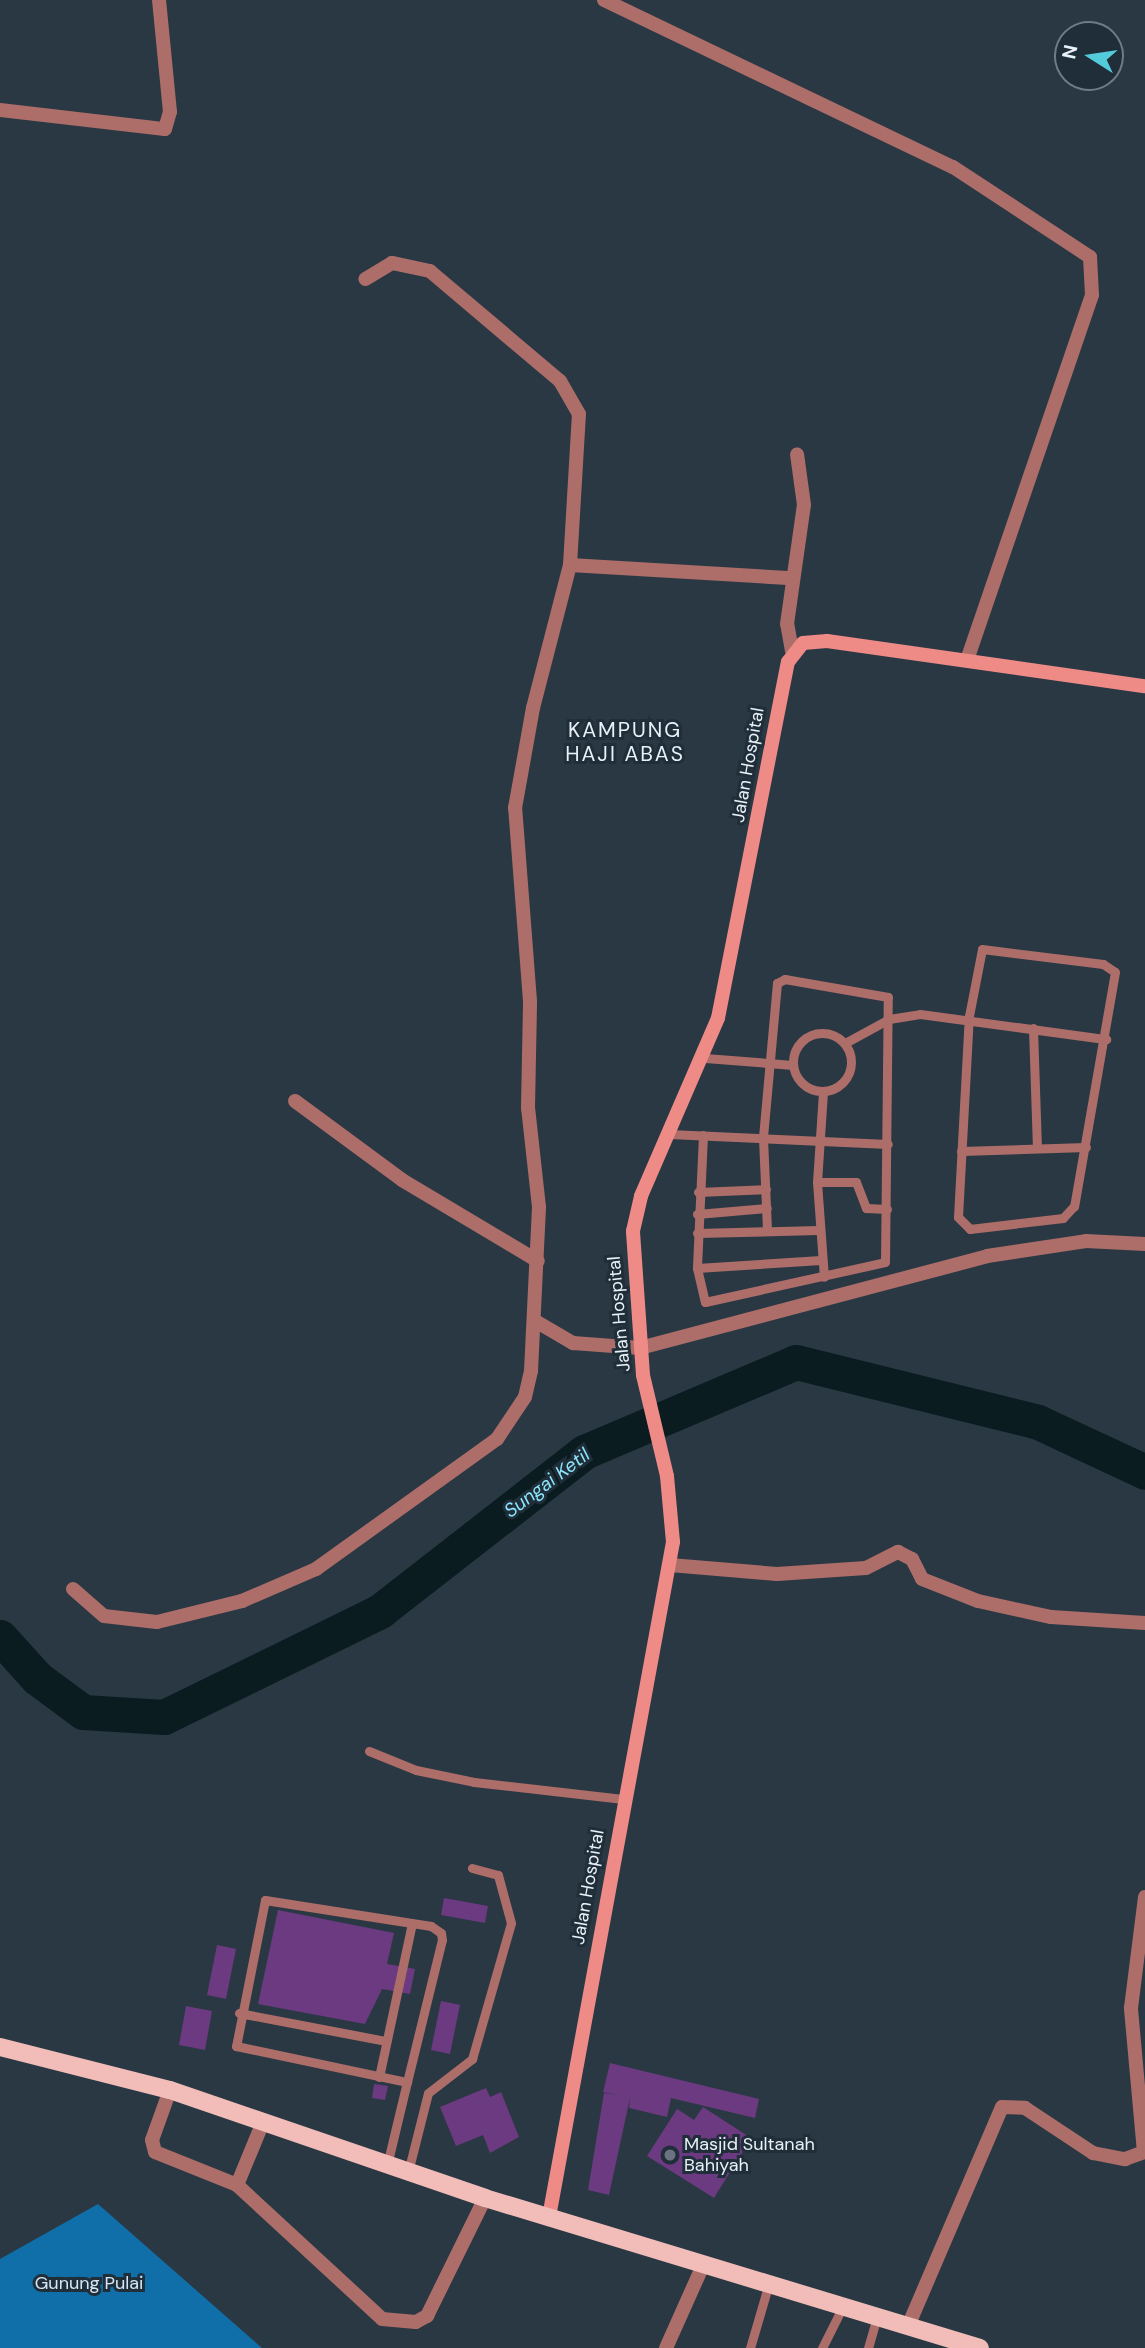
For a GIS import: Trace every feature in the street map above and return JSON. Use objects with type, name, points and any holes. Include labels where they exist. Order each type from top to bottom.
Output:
[{"type":"main road","points":[[792,651],[827,640],[968,658],[1145,686]]},
{"type":"main road","name":"Jalan Hospital","points":[[549,2217],[623,1798],[670,1564],[667,1476],[643,1376],[633,1231],[640,1196],[705,1058],[726,983],[792,651]]},
{"type":"main road","points":[[0,2047],[170,2090],[485,2198],[909,2324],[980,2348]]},
{"type":"street","points":[[0,110],[165,129],[170,112],[159,0]]},
{"type":"street","points":[[604,0],[953,167],[1090,257],[1092,295],[968,658]]},
{"type":"street","points":[[73,1589],[104,1616],[157,1622],[242,1601],[316,1569],[497,1439],[525,1397],[537,1322],[538,1261],[515,808],[533,708],[570,565],[580,433],[569,392],[430,271],[392,263],[365,279]]},
{"type":"street","points":[[792,651],[787,624],[804,505],[797,454]]},
{"type":"street","points":[[570,565],[792,578]]},
{"type":"street","points":[[295,1101],[402,1180],[538,1261]]},
{"type":"street","points":[[537,1322],[573,1343],[640,1348],[987,1256],[1086,1241],[1145,1244]]},
{"type":"street","points":[[670,1564],[777,1574],[866,1568],[898,1552],[934,1586],[1015,1612],[1145,1623]]},
{"type":"street","points":[[909,2324],[1002,2108],[1026,2108],[1093,2153],[1125,2159],[1143,2152],[1131,2008],[1145,1897]]},
{"type":"street","points":[[170,2090],[152,2140],[155,2152],[237,2185],[382,2319],[398,2323],[427,2316],[485,2198]]},
{"type":"street","points":[[237,2185],[263,2122]]},
{"type":"street","points":[[666,2348],[704,2263]]},
{"type":"lane","points":[[982,949],[1103,964],[1115,972],[1106,1039],[1086,1147],[1070,1214],[970,1228],[958,1217],[969,1016],[982,949]]},
{"type":"lane","points":[[704,1135],[698,1192],[697,1268],[705,1302],[885,1262],[889,1019],[882,993],[785,979],[774,993],[767,1061],[764,1138],[767,1230]]},
{"type":"lane","points":[[845,1043],[889,1019],[969,1016],[1106,1039]]},
{"type":"lane","points":[[1033,1028],[1037,1148]]},
{"type":"lane","points":[[823,1032],[845,1043],[851,1068],[845,1080],[823,1092],[802,1084],[793,1065],[794,1052],[811,1035],[823,1032]]},
{"type":"lane","points":[[705,1058],[793,1065]]},
{"type":"lane","points":[[823,1092],[817,1182],[818,1230],[824,1277]]},
{"type":"lane","points":[[669,1134],[888,1144]]},
{"type":"lane","points":[[961,1151],[1086,1147]]},
{"type":"lane","points":[[817,1182],[856,1182],[866,1208],[887,1209]]},
{"type":"lane","points":[[698,1192],[766,1189]]},
{"type":"lane","points":[[697,1214],[767,1208]]},
{"type":"lane","points":[[697,1233],[818,1230]]},
{"type":"lane","points":[[697,1268],[821,1260]]},
{"type":"lane","points":[[369,1751],[416,1770],[474,1782],[623,1798]]},
{"type":"lane","points":[[408,2172],[428,2093],[472,2059],[511,1923],[498,1875],[472,1868]]},
{"type":"lane","points":[[387,2165],[442,1940],[438,1929],[265,1900],[234,2037],[244,2051],[407,2082]]},
{"type":"lane","points":[[379,2077],[412,1923]]},
{"type":"lane","points":[[239,2013],[386,2042]]},
{"type":"lane","points":[[750,2348],[769,2283]]},
{"type":"lane","points":[[822,2348],[843,2305]]},
{"type":"lane","points":[[868,2348],[877,2315]]},
{"type":"green space","name":"Gunung Pulai","points":[[98,2204],[262,2348],[0,2348],[0,2259]]},
{"type":"building","points":[[444,1898],[488,1906],[485,1923],[441,1915]]},
{"type":"building","points":[[278,1910],[394,1933],[387,1964],[415,1969],[410,1994],[382,1989],[365,2024],[258,2004]]},
{"type":"building","points":[[217,1945],[236,1949],[226,1999],[207,1995]]},
{"type":"building","points":[[441,2001],[460,2005],[450,2054],[431,2050]]},
{"type":"building","points":[[186,2006],[212,2011],[205,2050],[179,2045]]},
{"type":"building","points":[[610,2063],[759,2099],[755,2118],[671,2098],[667,2117],[629,2108],[630,2098],[609,2195],[588,2190],[604,2093],[618,2095],[603,2092]]},
{"type":"building","points":[[374,2084],[388,2086],[385,2100],[372,2098]]},
{"type":"building","points":[[486,2088],[490,2097],[501,2092],[519,2137],[490,2153],[483,2135],[456,2146],[440,2107]]},
{"type":"building","points":[[703,2107],[751,2138],[714,2198],[647,2156],[677,2109],[694,2120]]},
{"type":"waterway","name":"Sungai Ketil","points":[[0,1637],[37,1678],[83,1712],[164,1717],[380,1611],[584,1452],[796,1362],[1038,1422],[1145,1472]]},
{"type":"place","name":"Masjid Sultanah Bahiyah","points":[[670,2155]]},
{"type":"district","name":"KAMPUNG HAJI ABAS","points":[[625,742]]}]
